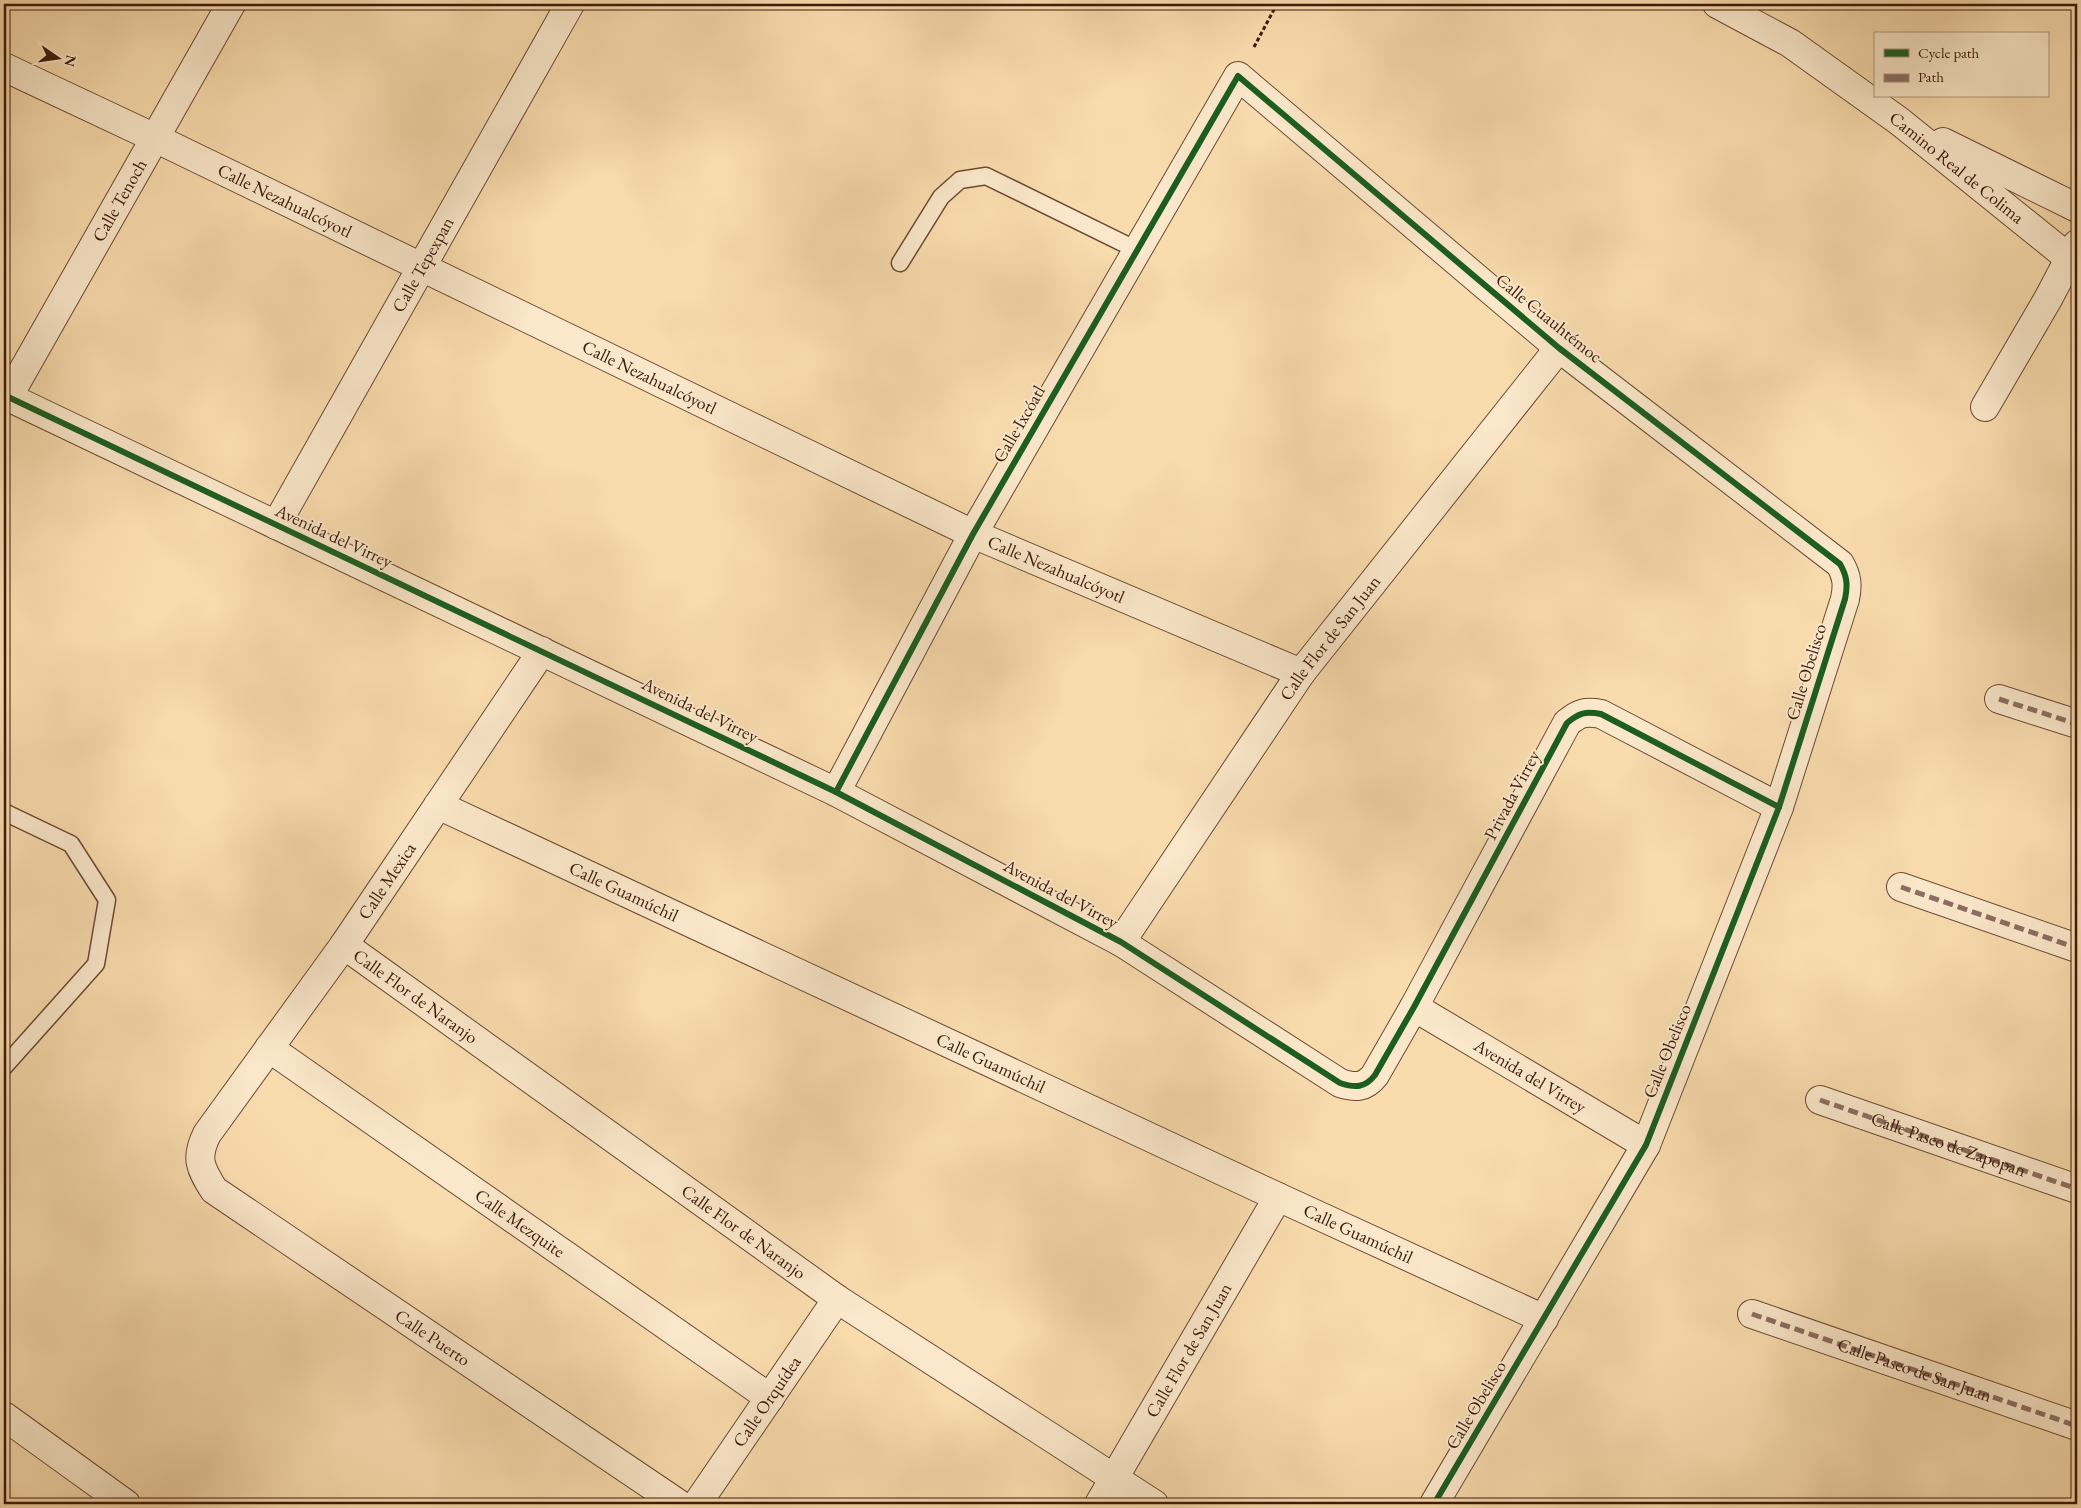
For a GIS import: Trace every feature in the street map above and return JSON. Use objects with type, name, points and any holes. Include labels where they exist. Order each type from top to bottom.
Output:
[{"type":"street","name":"Calle Tenoch","points":[[6,396],[231,4]]},
{"type":"street","name":"Calle Tepexpan","points":[[276,525],[570,4]]},
{"type":"street","points":[[1717,4],[1790,43],[1899,121]]},
{"type":"street","name":"Calle Nezahualcóyotl","points":[[4,67],[155,138],[973,534],[1302,674]]},
{"type":"street","name":"Calle Ixcóatl","points":[[836,792],[973,534],[1238,76]]},
{"type":"street","name":"Calle Cuauhtémoc","points":[[1238,76],[1559,348],[1832,556],[1846,574]]},
{"type":"street","name":"Camino Real de Colima","points":[[1899,121],[2077,208]]},
{"type":"street","name":"Camino Real de Colima","points":[[1899,121],[2075,256]]},
{"type":"street","points":[[1985,407],[2075,256]]},
{"type":"street","name":"Calle Flor de San Juan","points":[[1121,942],[1302,674],[1559,348]]},
{"type":"street","name":"Avenida del Virrey","points":[[6,396],[836,792],[1121,942],[1340,1083],[1353,1087],[1363,1086]]},
{"type":"street","name":"Calle Obelisco","points":[[1434,1504],[1646,1146],[1780,807],[1845,599],[1848,587],[1846,574]]},
{"type":"street","name":"Calle Mexica","points":[[198,1159],[201,1145],[207,1134],[344,945],[542,651]]},
{"type":"street","points":[[1999,699],[2077,724]]},
{"type":"street","name":"Privada Virrey","points":[[1363,1086],[1376,1075],[1567,723],[1576,715],[1586,711],[1600,714],[1780,807]]},
{"type":"street","name":"Calle Guamúchil","points":[[438,805],[1544,1319]]},
{"type":"street","points":[[1901,887],[2077,948]]},
{"type":"street","name":"Calle Flor de Naranjo","points":[[344,945],[837,1299],[1154,1504]]},
{"type":"street","name":"Avenida del Virrey","points":[[1414,1007],[1646,1146]]},
{"type":"street","name":"Calle Mezquite","points":[[269,1048],[770,1398]]},
{"type":"street","name":"Calle Paseo de Zapopan","points":[[1820,1100],[2077,1189]]},
{"type":"street","name":"Calle Puerto","points":[[198,1159],[214,1190],[679,1504]]},
{"type":"street","name":"Calle Flor de San Juan","points":[[1099,1504],[1278,1197]]},
{"type":"street","name":"Calle Orquídea","points":[[697,1504],[837,1299]]},
{"type":"street","name":"Calle Paseo de San Juan","points":[[1752,1314],[2077,1426]]},
{"type":"street","points":[[4,1416],[126,1504]]},
{"type":"lane","points":[[900,263],[941,196],[960,180],[986,176],[1137,250]]},
{"type":"lane","points":[[4,812],[71,844],[107,900],[96,964],[4,1067]]},
{"type":"path","points":[[1238,76],[1277,4]]},
{"type":"marked path","points":[[1999,699],[2077,724]]},
{"type":"marked path","points":[[1901,887],[2077,948]]},
{"type":"marked path","points":[[1820,1100],[2077,1189]]},
{"type":"marked path","points":[[1752,1314],[2077,1426]]},
{"type":"cycle path","points":[[836,792],[973,534],[1238,76],[1559,348],[1840,564],[1846,581],[1845,599],[1779,807],[1646,1145],[1434,1504]]},
{"type":"cycle path","points":[[4,395],[836,792],[1121,942],[1345,1085],[1363,1085],[1375,1075],[1414,1007],[1567,723],[1575,717],[1586,713],[1601,714],[1779,807]]}]
